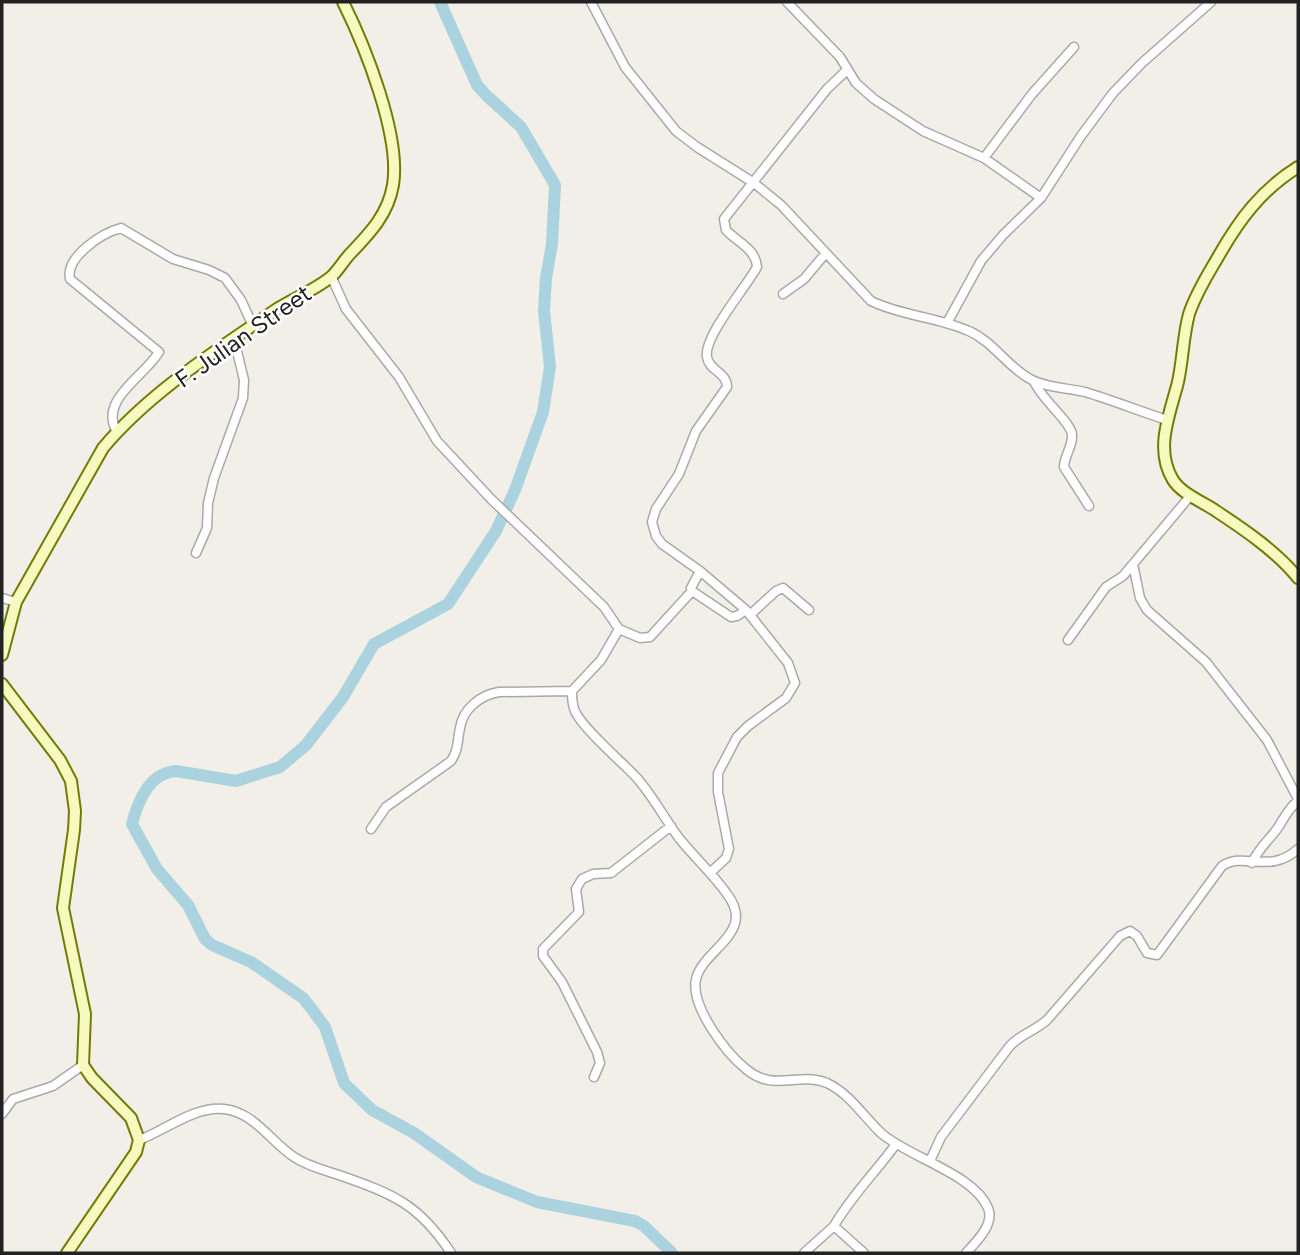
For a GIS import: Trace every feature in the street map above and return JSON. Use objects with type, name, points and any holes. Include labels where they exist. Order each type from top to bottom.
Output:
[{"type":"street","name":"F. Julian Street","points":[[2,655],[16,602],[103,448],[156,397],[234,339],[331,276],[373,230],[387,209],[394,183],[392,150],[377,86],[344,2]]},
{"type":"street","points":[[591,2],[625,67],[676,131],[696,147],[754,183],[781,205],[871,301],[947,323],[980,337],[1015,370],[1034,381],[1088,393],[1167,420]]},
{"type":"street","points":[[787,2],[840,57],[862,90],[910,124],[984,158],[1041,198]]},
{"type":"street","points":[[947,323],[990,249],[1041,198],[1113,93],[1142,63],[1211,2]]},
{"type":"street","points":[[984,158],[1026,102],[1074,47]]},
{"type":"street","points":[[710,873],[726,858],[729,849],[718,792],[718,773],[737,737],[786,698],[795,683],[788,663],[749,612],[662,544],[656,536],[652,522],[656,509],[679,474],[696,431],[727,387],[724,376],[706,357],[708,347],[720,322],[757,265],[756,258],[747,247],[726,230],[724,219],[828,89],[848,71]]},
{"type":"street","points":[[1298,167],[1277,181],[1253,204],[1202,282],[1184,336],[1179,378],[1167,420],[1164,443],[1169,470],[1177,484],[1266,548],[1298,578]]},
{"type":"street","points":[[117,432],[110,421],[113,408],[159,352],[69,279],[72,262],[100,238],[121,228],[173,259],[225,278],[241,300],[253,326]]},
{"type":"street","points":[[783,294],[804,279],[826,253]]},
{"type":"street","points":[[331,276],[346,309],[399,377],[428,428],[451,457],[604,607],[619,629],[640,638],[650,637],[692,591],[699,571]]},
{"type":"street","points":[[196,553],[207,528],[208,503],[214,478],[243,398],[244,380],[234,339]]},
{"type":"street","points":[[1034,381],[1041,395],[1071,431],[1064,467],[1089,506]]},
{"type":"street","points":[[1068,640],[1106,587],[1121,577],[1191,495]]},
{"type":"street","points":[[1133,564],[1140,598],[1147,610],[1206,662],[1266,740],[1298,800],[1261,847],[1252,863]]},
{"type":"street","points":[[692,591],[727,616],[737,617],[749,612],[783,588],[808,610]]},
{"type":"street","points":[[2,598],[16,602]]},
{"type":"street","points":[[370,829],[386,807],[451,761],[458,750],[463,719],[475,702],[499,692],[572,691],[601,660],[619,629]]},
{"type":"street","points":[[2,684],[60,760],[71,781],[75,811],[74,830],[63,908],[85,1014],[83,1065],[131,1118],[139,1140],[136,1152],[67,1253]]},
{"type":"street","points":[[572,691],[576,715],[639,780],[671,826],[727,894],[736,911],[727,938],[702,966],[695,982],[698,1001],[715,1032],[754,1076],[777,1082],[810,1079],[829,1084],[846,1096],[881,1133],[896,1144],[968,1185],[989,1209],[989,1222],[966,1253]]},
{"type":"street","points":[[594,1077],[600,1067],[597,1052],[562,982],[543,956],[542,948],[579,912],[576,889],[582,879],[593,874],[611,873],[671,826]]},
{"type":"street","points":[[930,1161],[941,1137],[1015,1040],[1047,1020],[1120,936],[1130,931],[1137,936],[1147,953],[1157,955],[1216,871],[1226,863],[1276,862],[1289,857],[1298,849]]},
{"type":"street","points":[[2,1114],[13,1099],[53,1086],[83,1065]]},
{"type":"street","points":[[139,1140],[208,1110],[226,1109],[238,1112],[249,1118],[295,1158],[384,1192],[410,1206],[437,1232],[451,1253]]},
{"type":"street","points":[[804,1253],[834,1226],[849,1201],[874,1175],[896,1144]]},
{"type":"street","points":[[834,1226],[864,1253]]},
{"type":"waterway","points":[[440,2],[477,85],[521,127],[555,185],[552,244],[544,311],[550,367],[543,412],[515,490],[496,531],[448,604],[374,644],[343,697],[306,745],[280,767],[236,781],[176,771],[167,773],[146,790],[132,824],[157,869],[188,905],[205,939],[212,945],[251,962],[303,998],[325,1027],[344,1083],[372,1110],[414,1133],[476,1177],[537,1202],[635,1221],[644,1226],[672,1253]]}]
